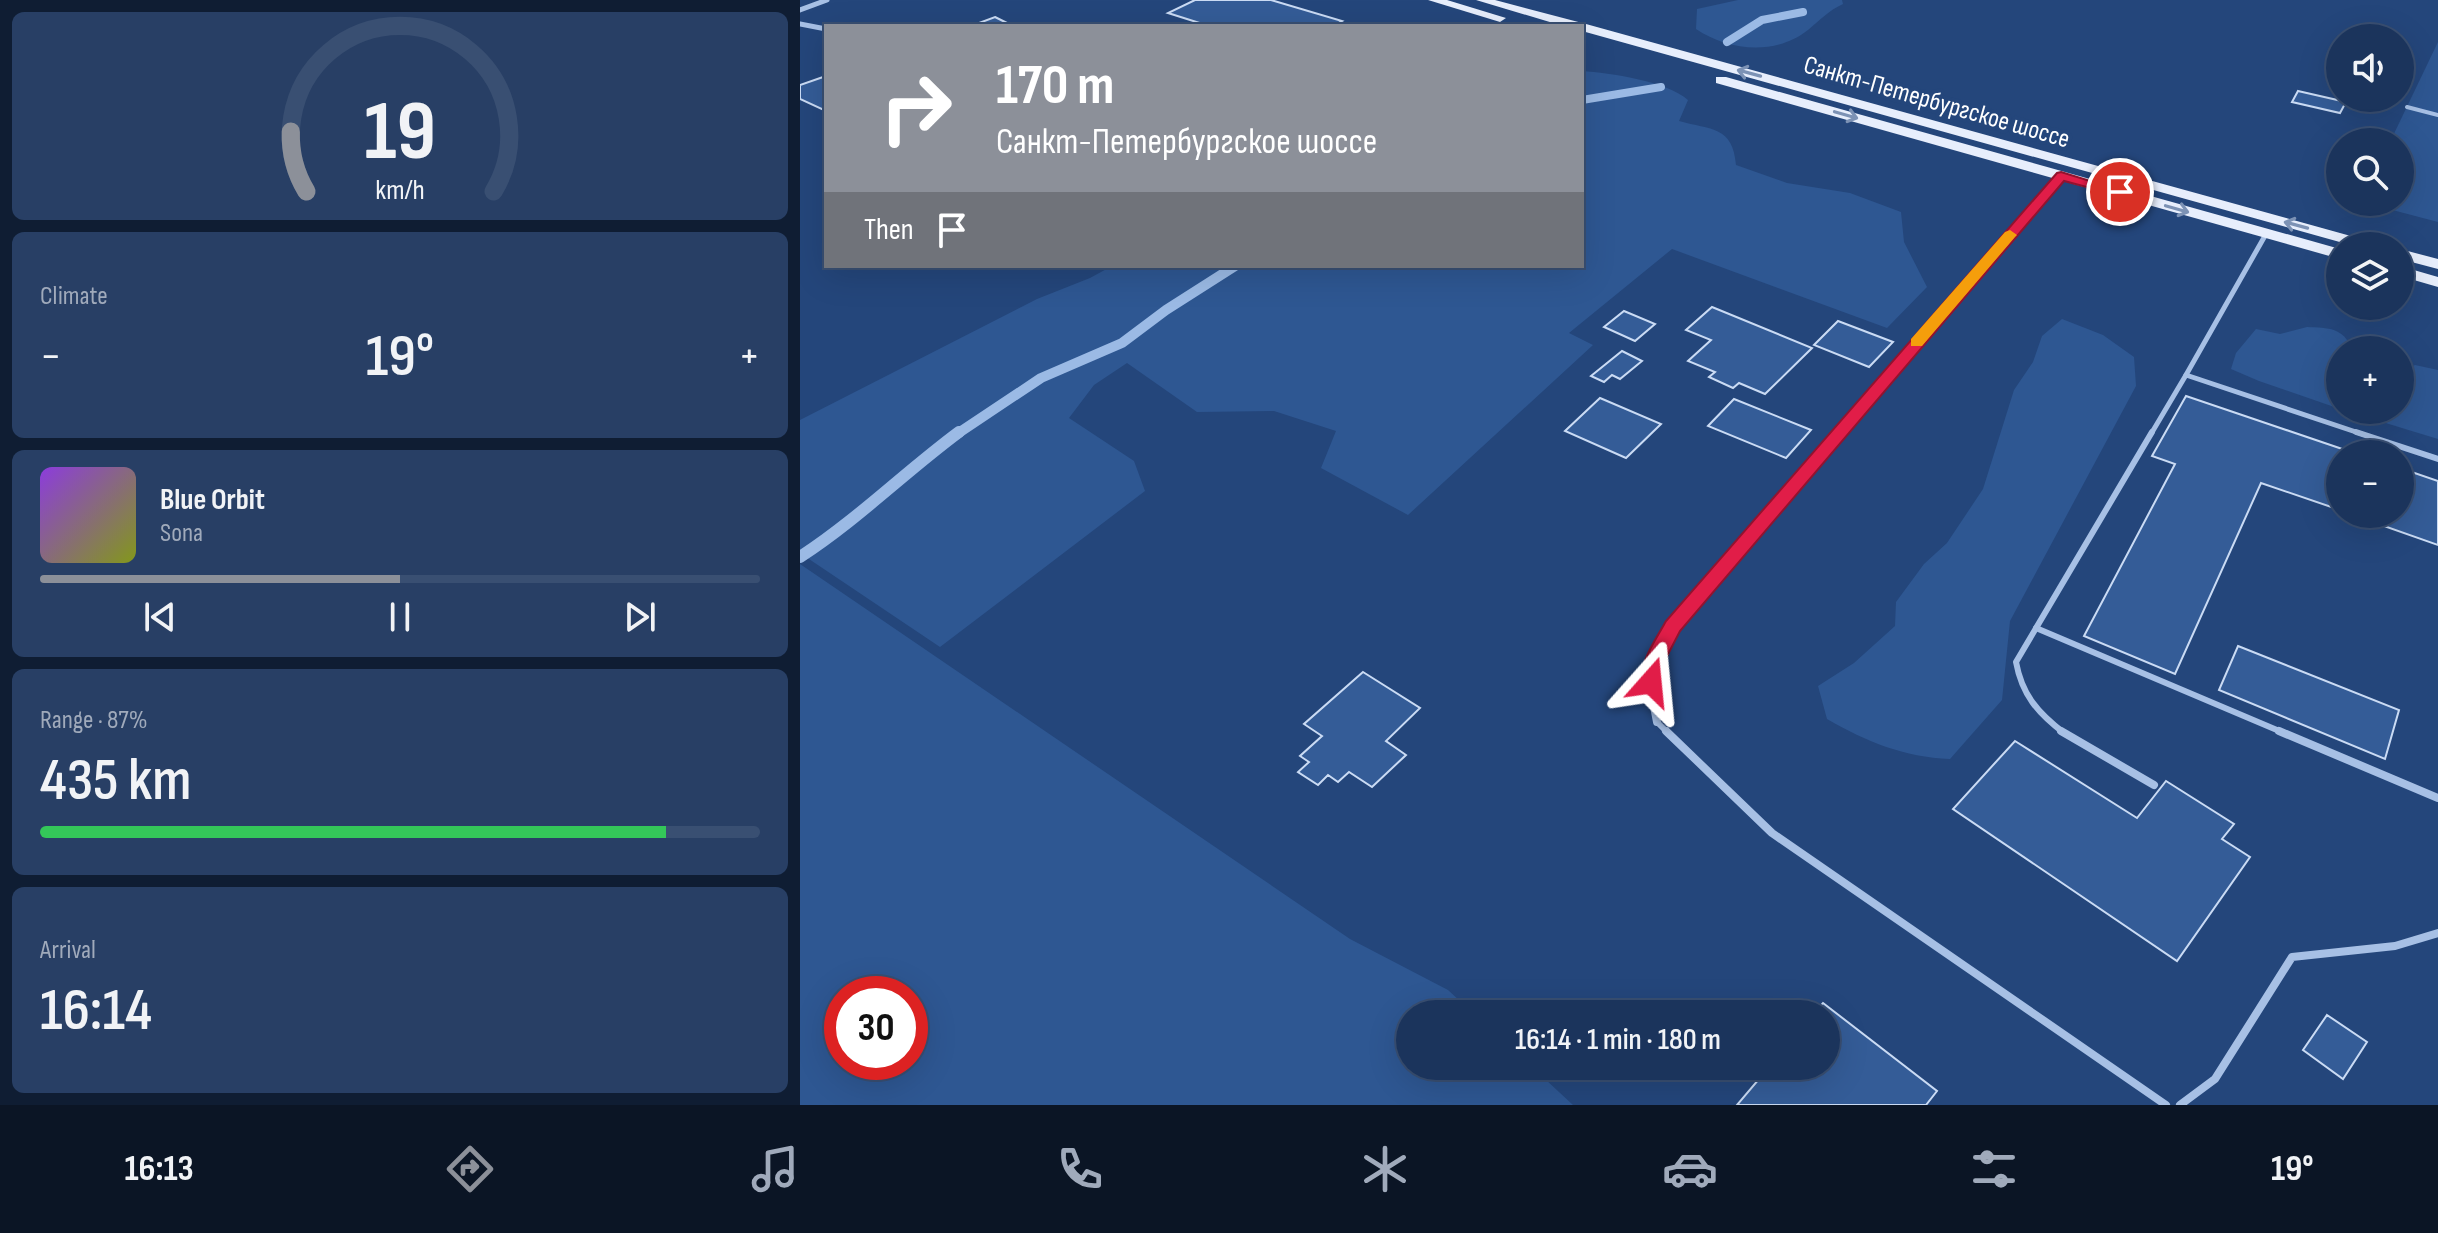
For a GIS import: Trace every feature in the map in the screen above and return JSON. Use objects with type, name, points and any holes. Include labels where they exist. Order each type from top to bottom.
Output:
[{"type":"main road","points":[[1434,0],[1520,24]]},
{"type":"main road","name":"Санкт-Петербургское шоссе","points":[[1482,0],[1568,24]]},
{"type":"main road","name":"Санкт-Петербургское шоссе","points":[[1584,28],[2326,234]]},
{"type":"main road","name":"Санкт-Петербургское шоссе","points":[[1584,42],[2326,250]]},
{"type":"main road","points":[[2414,258],[2438,264]]},
{"type":"main road","points":[[2414,275],[2438,282]]},
{"type":"street","points":[[800,10],[827,0]]},
{"type":"street","points":[[800,24],[824,29]]},
{"type":"street","points":[[1657,722],[1652,705],[1651,682],[1656,658],[1673,626],[2061,176]]},
{"type":"lane","points":[[2414,109],[2438,115]]},
{"type":"lane","points":[[2154,785],[2042,719],[2024,697],[2016,677],[2016,662],[2266,234]]},
{"type":"lane","points":[[2186,375],[2438,459]]},
{"type":"lane","points":[[2036,628],[2438,798]]},
{"type":"lane","points":[[1657,722],[1772,833],[2166,1105]]},
{"type":"lane","points":[[2180,1105],[2215,1079],[2292,957],[2395,946],[2438,933]]},
{"type":"shaded area","points":[[1738,0],[1842,0],[1843,4],[1795,38],[1767,47],[1737,46],[1696,29],[1697,9]]},
{"type":"shaded area","points":[[2438,42],[2438,222],[2414,216],[2414,128],[2397,128],[2404,112],[2414,112],[2414,92]]},
{"type":"shaded area","points":[[1584,71],[1638,79],[1679,93],[1688,100],[1679,121],[1725,136],[1734,152],[1736,165],[1787,183],[1850,193],[1901,212],[1904,242],[1927,287],[1887,328],[1672,249],[1569,333],[1593,345],[1408,515],[1321,468],[1336,431],[1274,411],[1197,412],[1127,363],[1094,385],[1069,418],[1134,461],[1145,491],[940,647],[800,553],[800,420],[1037,299],[1108,268],[1584,268]]},
{"type":"shaded area","points":[[2062,319],[2103,335],[2134,357],[2136,386],[2010,621],[2002,700],[1950,759],[1886,747],[1827,719],[1818,686],[1854,663],[1895,626],[1896,602],[1924,564],[1947,543],[1983,489],[2014,390],[2033,362],[2042,336]]},
{"type":"shaded area","points":[[2307,327],[2328,329],[2344,336],[2326,336],[2326,404],[2231,369],[2236,353],[2256,329],[2280,334]]},
{"type":"shaded area","points":[[2414,366],[2438,370],[2438,439],[2389,424],[2414,424]]},
{"type":"shaded area","points":[[800,564],[1350,939],[1448,990],[1459,1000],[1396,1000],[1396,1080],[1546,1080],[1573,1105],[800,1105]]},
{"type":"building","points":[[1195,0],[1271,0],[1342,21],[1337,24],[1203,24],[1168,13]]},
{"type":"building","points":[[995,17],[1009,24],[976,24]]},
{"type":"building","points":[[824,77],[824,110],[800,99],[800,85]]},
{"type":"building","points":[[2298,91],[2326,97],[2326,110],[2292,102]]},
{"type":"building","points":[[1712,307],[1812,348],[1765,394],[1739,383],[1733,388],[1709,377],[1715,372],[1688,361],[1711,340],[1686,330]]},
{"type":"building","points":[[1624,311],[1655,324],[1635,341],[1604,327]]},
{"type":"building","points":[[1838,321],[1893,342],[1869,367],[1814,345]]},
{"type":"building","points":[[1622,351],[1642,361],[1620,379],[1612,375],[1604,382],[1591,376]]},
{"type":"building","points":[[2186,396],[2326,443],[2326,505],[2261,483],[2175,674],[2084,636],[2175,464],[2152,456]]},
{"type":"building","points":[[1600,398],[1661,424],[1626,458],[1565,431]]},
{"type":"building","points":[[1734,399],[1811,430],[1786,458],[1708,426]]},
{"type":"building","points":[[2414,473],[2438,481],[2438,545],[2390,528],[2414,528]]},
{"type":"building","points":[[2238,646],[2399,710],[2385,759],[2219,690]]},
{"type":"building","points":[[1363,672],[1420,708],[1386,741],[1406,755],[1372,787],[1349,772],[1338,782],[1328,775],[1318,785],[1298,772],[1309,762],[1300,756],[1322,736],[1304,724]]},
{"type":"building","points":[[2015,741],[2137,818],[2166,781],[2234,824],[2222,839],[2250,857],[2177,961],[1953,809]]},
{"type":"building","points":[[2327,1015],[2367,1042],[2343,1079],[2303,1050]]},
{"type":"building","points":[[1840,1016],[1937,1091],[1926,1105],[1737,1105],[1758,1080],[1840,1080]]},
{"type":"waterway","points":[[1727,42],[1762,20],[1803,12]]},
{"type":"waterway","points":[[1584,100],[1661,87]]},
{"type":"waterway","points":[[957,434],[1041,378],[1122,343],[1166,310],[1232,268]]},
{"type":"waterway","points":[[800,557],[959,432]]},
{"type":"slow traffic","points":[[1916,343],[2010,235]]},
{"type":"route","points":[[1651,682],[1656,658],[1673,626],[2061,176],[2120,192]]}]
